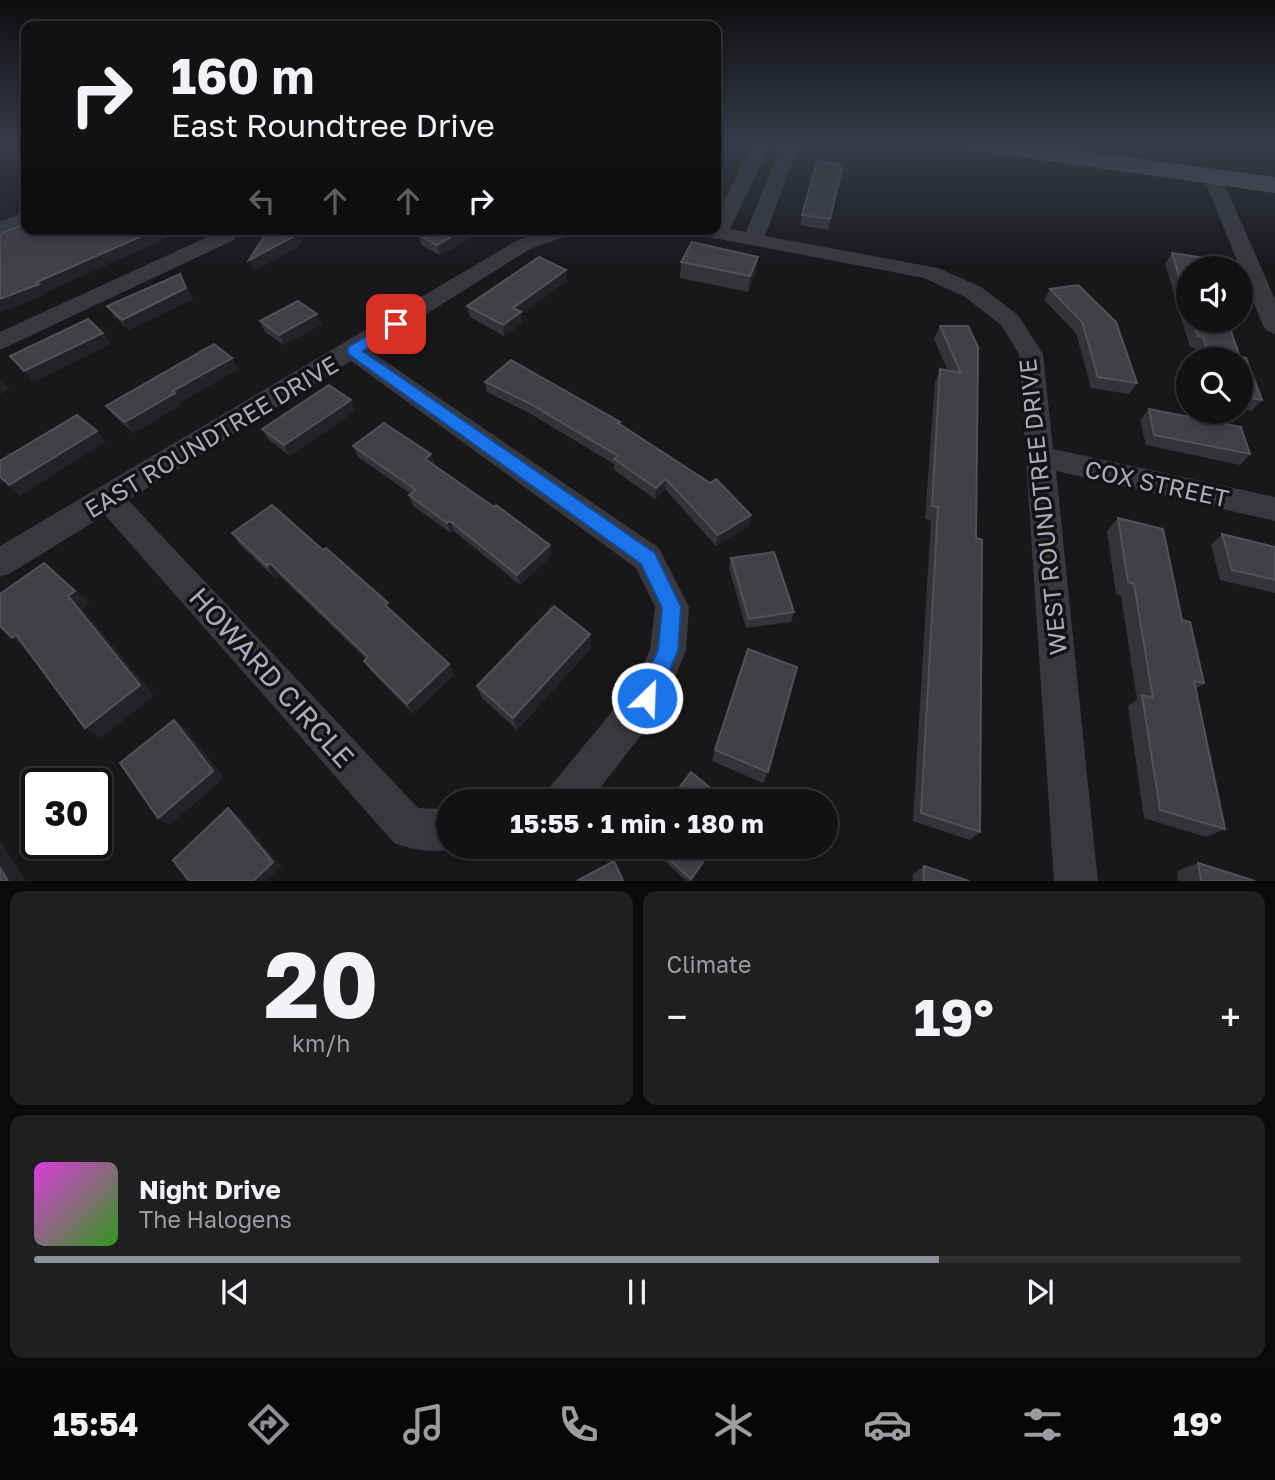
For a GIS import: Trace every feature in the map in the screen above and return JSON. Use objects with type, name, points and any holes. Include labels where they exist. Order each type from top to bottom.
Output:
[{"type":"street","points":[[721,208],[736,185]]},
{"type":"street","points":[[753,240],[775,185]]},
{"type":"street","points":[[1216,185],[1275,326]]},
{"type":"street","points":[[0,228],[21,220]]},
{"type":"street","name":"WEST ROUNDTREE DRIVE","points":[[721,234],[930,273],[973,292],[1010,320],[1031,354],[1076,881]]},
{"type":"street","points":[[0,342],[227,235]]},
{"type":"street","name":"EAST ROUNDTREE DRIVE","points":[[0,563],[353,351],[523,245],[551,235]]},
{"type":"street","points":[[353,351],[648,558],[672,607],[668,651],[647,698],[574,789]]},
{"type":"street","name":"COX STREET","points":[[1040,457],[1275,509]]},
{"type":"street","name":"HOWARD CIRCLE","points":[[108,498],[409,828],[436,829]]},
{"type":"building","points":[[810,185],[838,185],[830,219],[802,215]]},
{"type":"building","points":[[21,225],[21,235],[144,235],[0,299],[0,234]]},
{"type":"building","points":[[265,235],[294,235],[293,237],[249,260]]},
{"type":"building","points":[[420,235],[454,235],[437,245]]},
{"type":"building","points":[[692,242],[758,257],[750,276],[681,262]]},
{"type":"building","points":[[1172,253],[1191,256],[1176,256],[1176,266]]},
{"type":"building","points":[[539,257],[566,270],[513,308],[521,312],[503,325],[467,306]]},
{"type":"building","points":[[180,274],[186,288],[122,320],[107,306]]},
{"type":"building","points":[[1078,285],[1116,322],[1137,383],[1098,377],[1082,322],[1050,289]]},
{"type":"building","points":[[298,301],[317,314],[279,335],[260,321]]},
{"type":"building","points":[[88,319],[103,333],[24,371],[10,356]]},
{"type":"building","points":[[940,326],[968,326],[978,347],[976,538],[982,540],[980,832],[921,813],[938,507],[932,506],[940,369],[961,373]]},
{"type":"building","points":[[1197,333],[1232,333],[1236,347],[1206,347],[1203,337]]},
{"type":"building","points":[[214,344],[232,358],[125,422],[106,406]]},
{"type":"building","points":[[511,360],[620,422],[618,423],[710,483],[716,479],[751,515],[718,535],[666,479],[656,488],[614,459],[618,456],[527,402],[485,382]]},
{"type":"building","points":[[1253,376],[1262,400],[1253,398]]},
{"type":"building","points":[[329,385],[351,400],[284,445],[262,429]]},
{"type":"building","points":[[1149,409],[1176,414],[1176,424],[1226,424],[1241,427],[1250,454],[1154,435]]},
{"type":"building","points":[[77,415],[97,431],[9,485],[0,477],[0,461]]},
{"type":"building","points":[[384,423],[431,454],[425,459],[494,507],[496,505],[550,545],[517,575],[450,521],[447,523],[409,495],[416,490],[353,446]]},
{"type":"building","points":[[272,505],[388,603],[385,605],[449,664],[407,704],[364,661],[368,657],[270,563],[267,566],[232,533]]},
{"type":"building","points":[[1118,518],[1163,529],[1182,620],[1190,622],[1204,683],[1194,681],[1225,829],[1160,810],[1142,695],[1153,698],[1134,584],[1128,582]]},
{"type":"building","points":[[1222,534],[1275,547],[1275,580],[1232,570]]},
{"type":"building","points":[[774,552],[794,612],[749,619],[731,558]]},
{"type":"building","points":[[44,563],[75,591],[68,596],[140,685],[85,728],[16,635],[12,638],[0,626],[0,594]]},
{"type":"building","points":[[554,606],[590,634],[513,718],[477,686]]},
{"type":"building","points":[[748,649],[797,667],[768,772],[715,750]]},
{"type":"building","points":[[174,720],[213,771],[158,818],[120,763]]},
{"type":"building","points":[[691,772],[711,789],[679,789]]},
{"type":"building","points":[[228,808],[273,862],[253,881],[189,881],[173,860]]},
{"type":"building","points":[[668,859],[705,859],[691,879]]},
{"type":"building","points":[[614,861],[623,881],[577,881]]},
{"type":"building","points":[[1198,863],[1255,881],[1201,881]]},
{"type":"building","points":[[924,866],[969,881],[923,881]]},
{"type":"building","points":[[0,868],[8,881],[0,881]]},
{"type":"route","points":[[396,324],[353,351],[648,558],[672,607],[668,651],[647,698]]}]
